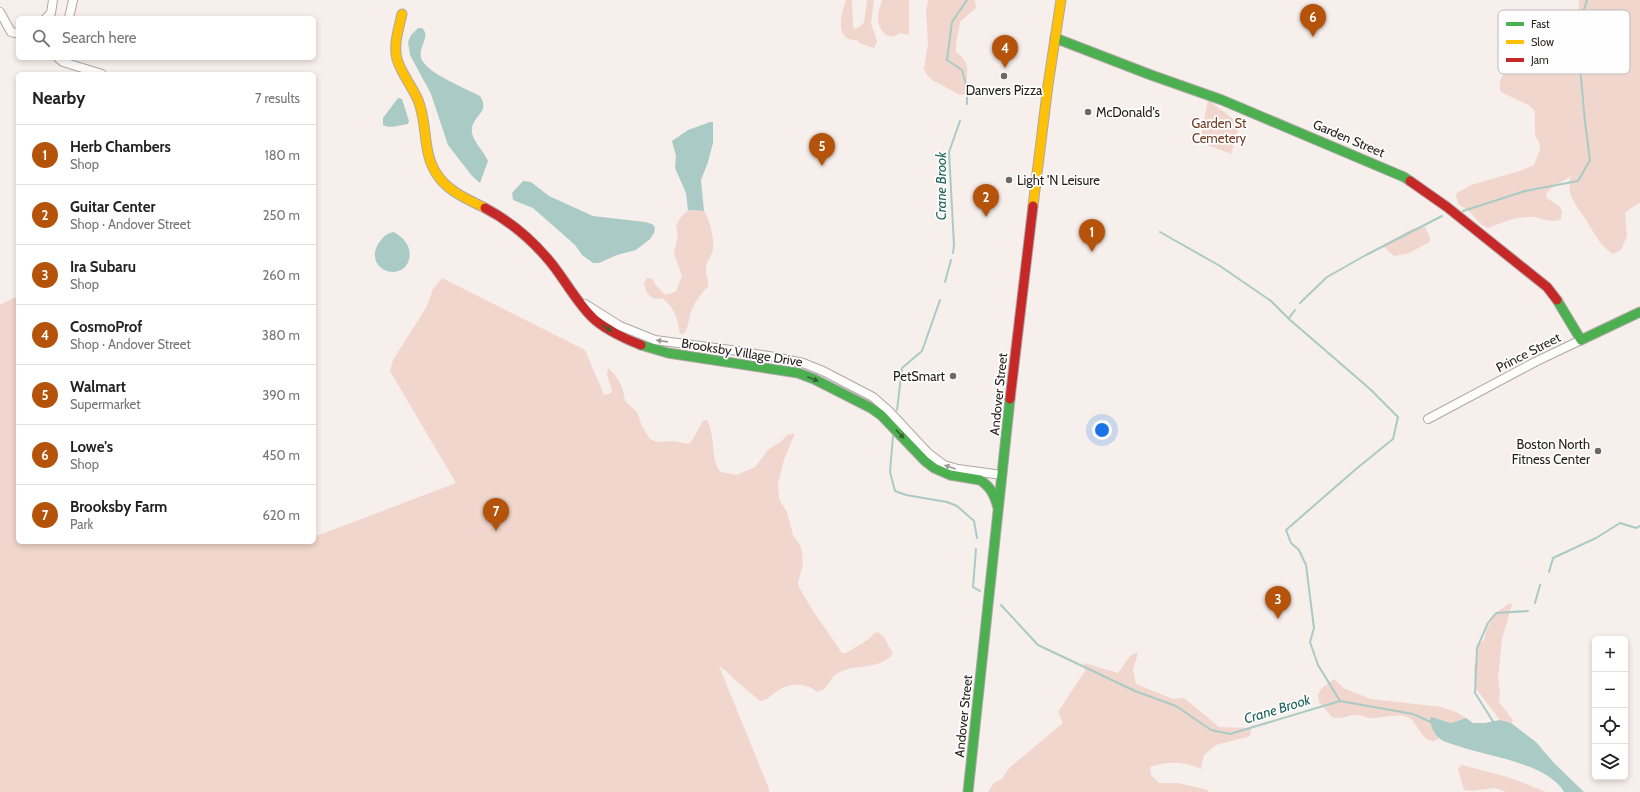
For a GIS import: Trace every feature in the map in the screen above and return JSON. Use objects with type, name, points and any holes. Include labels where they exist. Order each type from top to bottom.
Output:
[{"type":"main road","name":"Andover Street","points":[[968,792],[1023,290],[1061,0]]},
{"type":"main road","name":"Brooksby Village Drive","points":[[402,14],[396,41],[397,59],[418,100],[423,117],[427,155],[436,174],[450,190],[496,214],[525,235],[547,258],[583,307],[596,321],[613,332],[639,345],[668,353],[798,373],[859,401],[881,415],[925,461],[934,468],[946,474],[980,480],[985,483],[995,497],[998,510]]},
{"type":"main road","name":"Garden Street","points":[[1055,38],[1151,75],[1222,100],[1404,177],[1447,207],[1547,287],[1561,304],[1581,340]]},
{"type":"main road","name":"Prince Street","points":[[1581,340],[1640,312]]},
{"type":"street","points":[[48,16],[51,13],[53,0]]},
{"type":"street","points":[[70,16],[74,0]]},
{"type":"street","points":[[0,12],[11,32],[16,33]]},
{"type":"street","points":[[60,60],[96,72]]},
{"type":"street","name":"Brooksby Village Drive","points":[[571,290],[586,305],[608,320],[640,335],[655,340],[775,357],[803,363],[823,371],[873,397],[889,411],[928,453],[944,465],[958,469],[1002,475]]},
{"type":"street","name":"Prince Street","points":[[1428,419],[1535,362],[1581,340]]},
{"type":"green space","points":[[846,0],[852,0],[853,26],[855,29],[864,22],[867,0],[874,0],[871,23],[877,41],[874,48],[859,43],[857,40],[850,39],[842,32],[841,19]]},
{"type":"green space","points":[[882,0],[909,0],[908,35],[900,33],[896,36],[891,36],[881,30],[878,21],[878,12]]},
{"type":"green space","points":[[928,0],[975,0],[976,8],[960,22],[956,44],[956,52],[962,57],[967,66],[965,94],[960,95],[932,80],[924,69],[928,43],[926,10]]},
{"type":"green space","points":[[1579,0],[1640,0],[1640,203],[1625,213],[1627,236],[1621,250],[1613,254],[1600,242],[1575,204],[1569,188],[1571,176],[1551,188],[1546,194],[1547,198],[1560,207],[1562,211],[1561,219],[1554,221],[1533,217],[1521,217],[1488,228],[1482,225],[1468,210],[1458,204],[1456,196],[1457,193],[1471,185],[1520,171],[1534,165],[1540,150],[1539,142],[1535,135],[1535,111],[1530,106],[1501,92],[1500,82],[1504,74],[1630,74],[1630,10],[1578,10]]},
{"type":"green space","name":"Garden St Cemetery","points":[[1208,100],[1240,124],[1231,154],[1200,142]]},
{"type":"green space","points":[[688,210],[704,211],[711,229],[713,248],[706,265],[708,287],[693,306],[685,333],[680,334],[677,319],[670,305],[662,298],[658,299],[649,295],[644,283],[647,278],[653,279],[655,284],[664,294],[670,294],[676,291],[682,276],[674,253],[678,235],[676,226],[680,218]]},
{"type":"green space","points":[[1422,226],[1425,227],[1430,238],[1430,242],[1409,253],[1394,256],[1383,245],[1410,230]]},
{"type":"green space","points":[[442,278],[585,350],[604,395],[611,393],[612,390],[607,375],[608,368],[618,379],[622,387],[625,401],[637,412],[642,426],[650,439],[657,442],[673,441],[688,444],[691,442],[703,421],[707,420],[710,426],[715,462],[721,472],[737,475],[755,467],[769,449],[782,441],[787,435],[795,433],[784,460],[778,483],[779,499],[787,512],[793,535],[800,545],[802,552],[803,564],[798,583],[799,587],[813,611],[842,653],[846,653],[869,639],[874,633],[878,632],[884,637],[893,654],[880,663],[847,669],[840,672],[833,677],[825,688],[817,692],[802,685],[791,685],[781,689],[767,699],[760,701],[719,666],[769,792],[0,792],[0,305],[16,297],[16,544],[316,544],[316,536],[456,483],[390,371],[393,360],[427,306],[433,289]]},
{"type":"green space","points":[[1510,603],[1512,605],[1502,639],[1498,678],[1500,694],[1499,702],[1513,720],[1511,723],[1500,720],[1475,687],[1474,667],[1477,659],[1476,648],[1478,644],[1484,640],[1487,629],[1494,615]]},
{"type":"green space","points":[[1138,652],[1133,670],[1136,684],[1173,699],[1184,698],[1219,727],[1251,728],[1250,736],[1216,745],[1204,755],[1201,769],[1182,763],[1169,763],[1150,767],[1151,775],[1159,783],[1178,783],[1208,790],[1209,792],[988,792],[994,783],[1002,779],[1009,768],[1063,723],[1058,712],[1085,671],[1084,663],[1118,673],[1130,656]]},
{"type":"green space","points":[[1334,679],[1345,689],[1371,699],[1441,707],[1456,712],[1466,718],[1451,723],[1440,719],[1433,731],[1439,739],[1433,741],[1426,739],[1413,721],[1404,716],[1398,715],[1371,718],[1353,715],[1340,718],[1332,717],[1319,702],[1318,695],[1322,688]]},
{"type":"green space","points":[[1462,765],[1511,778],[1546,792],[1508,792],[1494,788],[1467,791],[1464,790],[1458,769]]},
{"type":"water","points":[[418,28],[422,28],[425,31],[425,39],[421,56],[426,65],[439,75],[480,96],[482,101],[482,111],[475,120],[472,129],[474,139],[488,161],[480,183],[472,176],[448,145],[431,94],[410,55],[408,42],[411,35]]},
{"type":"water","points":[[398,98],[402,99],[409,121],[408,124],[392,127],[383,125],[383,118]]},
{"type":"water","points":[[713,122],[713,143],[701,180],[704,211],[688,210],[686,193],[675,168],[676,156],[672,141],[688,130]]},
{"type":"water","points":[[523,181],[531,182],[549,196],[593,216],[652,224],[655,227],[654,233],[650,239],[636,250],[617,255],[599,263],[593,263],[582,255],[575,245],[533,208],[513,200],[512,193]]},
{"type":"water","points":[[394,232],[407,244],[410,255],[406,266],[401,270],[394,272],[383,269],[378,265],[375,254],[382,238]]},
{"type":"water","points":[[1431,717],[1451,723],[1466,718],[1473,723],[1485,723],[1500,720],[1511,723],[1536,742],[1554,763],[1584,792],[1564,792],[1556,782],[1545,774],[1531,768],[1516,762],[1443,741],[1434,732],[1430,722]]},
{"type":"waterway","name":"Crane Brook","points":[[967,0],[952,22],[947,60],[962,70],[967,88],[967,104]]},
{"type":"waterway","points":[[1584,10],[1587,0]]},
{"type":"waterway","points":[[1463,211],[1525,191],[1578,181],[1590,160],[1581,74]]},
{"type":"waterway","name":"Crane Brook","points":[[953,253],[954,245],[949,152],[960,121]]},
{"type":"waterway","points":[[1300,303],[1327,277],[1442,216]]},
{"type":"waterway","points":[[1160,232],[1220,266],[1271,301],[1289,319],[1370,389],[1398,417],[1393,439],[1286,530],[1291,543],[1299,550],[1306,565],[1314,628],[1310,642],[1318,665],[1340,701]]},
{"type":"waterway","name":"Crane Brook","points":[[945,282],[951,260]]},
{"type":"waterway","name":"Crane Brook","points":[[897,410],[902,368],[922,351],[940,300]]},
{"type":"waterway","points":[[1289,318],[1295,310]]},
{"type":"waterway","name":"Crane Brook","points":[[893,436],[890,472],[895,491],[906,495],[947,502],[957,506],[974,521],[977,538]]},
{"type":"waterway","points":[[1549,572],[1553,558],[1596,538],[1620,523],[1636,528],[1640,526]]},
{"type":"waterway","name":"Crane Brook","points":[[976,549],[973,587],[980,591]]},
{"type":"waterway","points":[[1535,603],[1540,585]]},
{"type":"waterway","name":"Crane Brook","points":[[1001,605],[1038,645],[1135,691],[1176,706],[1211,730],[1230,734],[1340,701],[1413,714],[1431,722]]},
{"type":"waterway","points":[[1494,723],[1475,693],[1477,648],[1488,623],[1496,613],[1528,611]]},
{"type":"traffic: fast","points":[[1055,38],[1151,75],[1222,100],[1404,177],[1410,181]]},
{"type":"traffic: fast","points":[[1557,300],[1581,340],[1640,312]]},
{"type":"traffic: fast","points":[[641,345],[668,353],[798,373],[814,379],[871,408],[881,415],[925,461],[934,468],[950,475],[980,480],[992,492],[998,508]]},
{"type":"traffic: fast","points":[[968,792],[1010,399]]},
{"type":"traffic: slow","points":[[1033,206],[1048,85],[1061,0]]},
{"type":"traffic: slow","points":[[402,14],[396,42],[396,54],[401,69],[416,95],[421,109],[427,147],[432,165],[436,173],[452,190],[464,198],[485,208]]},
{"type":"traffic: jam","points":[[1410,181],[1447,207],[1547,287],[1557,300]]},
{"type":"traffic: jam","points":[[1010,399],[1033,206]]},
{"type":"traffic: jam","points":[[485,208],[518,230],[540,250],[553,265],[582,306],[595,320],[617,334],[641,345]]},
{"type":"place","name":"Lowe's","points":[[1313,37]]},
{"type":"place","name":"CosmoProf","points":[[1005,68]]},
{"type":"place","name":"Danvers Pizza","points":[[1004,76]]},
{"type":"place","name":"McDonald's","points":[[1088,112]]},
{"type":"place","name":"Walmart","points":[[822,166]]},
{"type":"place","name":"Light 'N Leisure","points":[[1009,180]]},
{"type":"place","name":"Guitar Center","points":[[986,217]]},
{"type":"place","name":"Herb Chambers","points":[[1092,252]]},
{"type":"place","name":"PetSmart","points":[[953,376]]},
{"type":"place","name":"Boston North Fitness Center","points":[[1598,451]]},
{"type":"place","name":"Brooksby Farm","points":[[496,531]]},
{"type":"place","name":"Ira Subaru","points":[[1278,619]]}]
